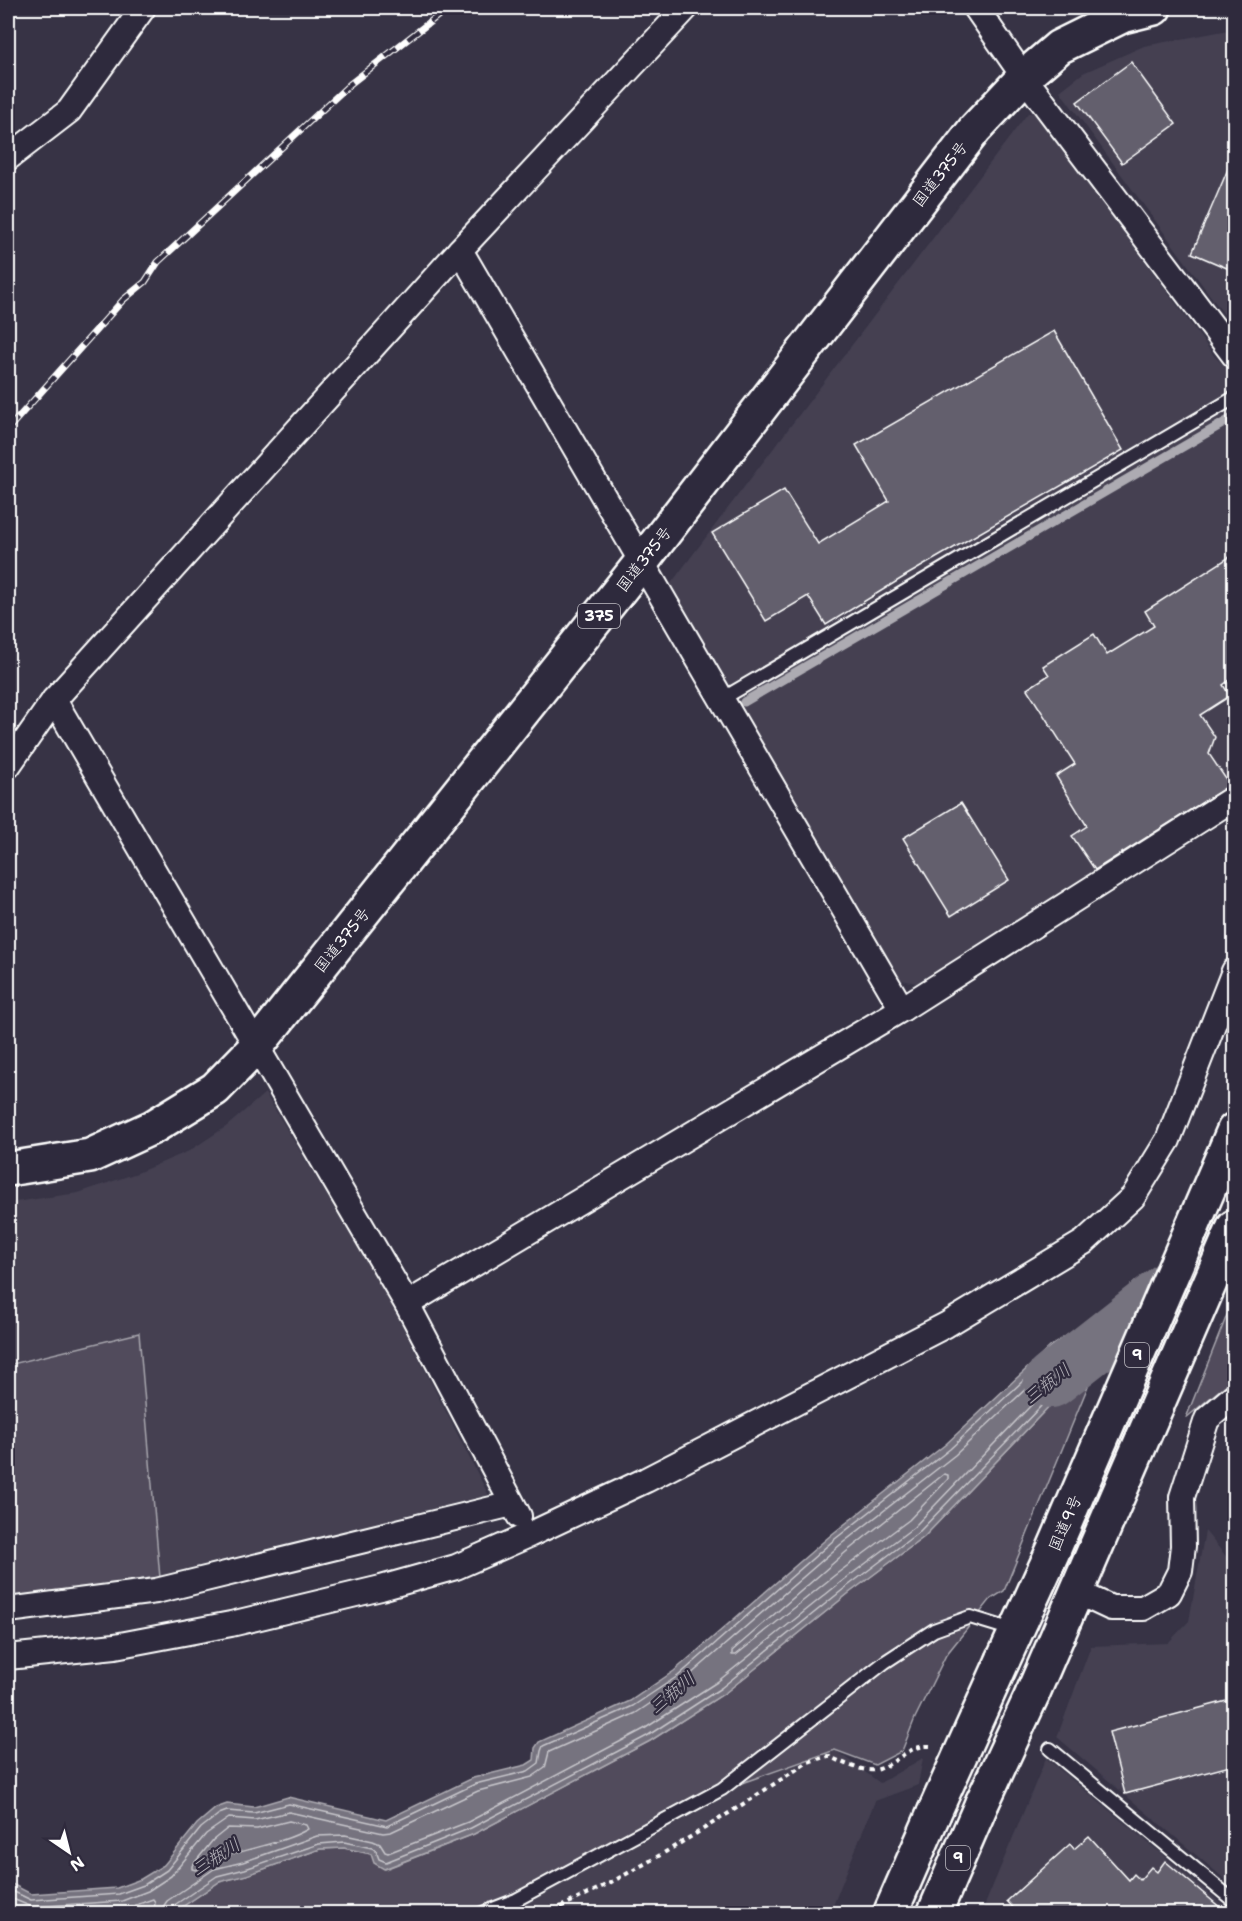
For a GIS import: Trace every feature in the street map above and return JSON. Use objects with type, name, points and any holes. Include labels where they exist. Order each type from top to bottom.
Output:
[{"type":"highway","name":"国道375号","points":[[8,1169],[90,1156],[153,1127],[215,1089],[256,1047],[641,562],[975,129],[1024,77],[1059,47],[1122,16],[1154,8]]},
{"type":"highway","name":"国道9号","points":[[890,1914],[1053,1551],[1234,1130]]},
{"type":"highway","name":"9","points":[[934,1914],[1077,1592],[1234,1227]]},
{"type":"street","points":[[8,158],[69,111],[143,8]]},
{"type":"street","points":[[8,766],[54,700],[460,250],[686,8]]},
{"type":"street","points":[[976,8],[1024,77],[1234,355]]},
{"type":"street","points":[[460,250],[902,1010]]},
{"type":"street","points":[[54,700],[407,1304],[529,1535]]},
{"type":"street","points":[[407,1304],[902,1010],[1234,798]]},
{"type":"street","points":[[8,1657],[115,1646],[266,1616],[456,1567],[645,1480],[946,1325],[1084,1242],[1133,1197],[1168,1140],[1234,971]]},
{"type":"street","points":[[1077,1592],[1112,1608],[1143,1608],[1169,1593],[1180,1571],[1183,1546],[1182,1497],[1203,1430],[1207,1419],[1234,1396]]},
{"type":"street","points":[[8,1610],[156,1592],[512,1504]]},
{"type":"lane","points":[[722,699],[1234,398]]},
{"type":"lane","points":[[480,1914],[516,1900],[722,1789],[885,1662],[934,1630],[970,1617],[1017,1631]]},
{"type":"lane","points":[[1050,1749],[1234,1901]]},
{"type":"path","points":[[544,1914],[579,1899],[685,1841],[808,1762],[828,1756],[854,1767],[877,1770],[920,1745]]},
{"type":"shaded area","points":[[1234,29],[1234,328],[1060,91],[1083,73],[1144,46]]},
{"type":"shaded area","points":[[1028,113],[1036,113],[1215,357],[1234,375],[1234,391],[729,688],[669,586]]},
{"type":"shaded area","points":[[1234,403],[1234,791],[916,983],[897,979],[735,697]]},
{"type":"shaded area","points":[[265,1093],[384,1290],[488,1494],[478,1506],[160,1578],[139,1333],[8,1365],[8,1203],[78,1193],[137,1173],[189,1151],[227,1126]]},
{"type":"shaded area","points":[[1234,1312],[1234,1378],[1186,1418],[1227,1315]]},
{"type":"shaded area","points":[[139,1333],[160,1578],[60,1597],[8,1601],[8,1365]]},
{"type":"shaded area","points":[[1097,1364],[1004,1591],[991,1599],[946,1655],[915,1718],[902,1751],[875,1765],[835,1750],[685,1803],[508,1898],[469,1913],[166,1914],[176,1911],[219,1882],[247,1875],[320,1849],[344,1848],[371,1854],[385,1869],[474,1834],[650,1741],[725,1693],[849,1593],[924,1537],[1076,1378]]},
{"type":"shaded area","points":[[1205,1531],[1234,1566],[1234,1887],[1057,1737],[1091,1646],[1168,1643],[1189,1621]]},
{"type":"shaded area","points":[[849,1703],[835,1750],[880,1783],[923,1758],[918,1785],[875,1801],[830,1913],[497,1914],[613,1855],[707,1801]]},
{"type":"shaded area","points":[[1046,1758],[1233,1913],[981,1914]]},
{"type":"water","points":[[1125,1296],[1097,1364],[1076,1378],[924,1537],[849,1593],[725,1693],[650,1741],[474,1834],[384,1869],[374,1863],[371,1854],[344,1848],[320,1849],[247,1875],[219,1882],[176,1911],[166,1913],[8,1913],[8,1882],[31,1894],[117,1888],[141,1879],[164,1865],[197,1824],[216,1808],[227,1804],[254,1807],[288,1797],[386,1820],[473,1778],[526,1765],[534,1760],[535,1748],[539,1742],[630,1701],[674,1671],[831,1535],[946,1444],[1051,1346]]},
{"type":"pier","points":[[1126,1294],[1128,1298],[1100,1366],[1095,1369]]},
{"type":"building","points":[[1131,62],[1176,124],[1122,163],[1077,102]]},
{"type":"building","points":[[1234,155],[1234,271],[1192,253]]},
{"type":"building","points":[[1054,331],[1123,450],[907,575],[826,625],[808,596],[766,621],[712,533],[784,490],[818,544],[889,501],[856,445]]},
{"type":"building","points":[[1234,554],[1234,677],[1223,685],[1230,696],[1200,715],[1215,737],[1209,754],[1230,785],[1095,870],[1072,836],[1087,826],[1056,776],[1075,764],[1027,689],[1049,675],[1043,666],[1094,634],[1107,655],[1154,626],[1145,611]]},
{"type":"building","points":[[961,803],[1009,880],[951,916],[903,838]]},
{"type":"building","points":[[1234,1699],[1234,1765],[1125,1794],[1109,1732]]},
{"type":"building","points":[[1089,1836],[1129,1880],[1134,1874],[1140,1880],[1151,1867],[1157,1872],[1165,1861],[1228,1914],[1019,1914],[1007,1901],[1070,1844],[1074,1849]]},
{"type":"waterway","points":[[744,702],[1234,417]]},
{"type":"waterway","name":"三瓶川","points":[[1051,1381],[1234,1237]]},
{"type":"railway","points":[[8,429],[123,300],[145,282],[158,262],[350,84],[448,8]]}]
